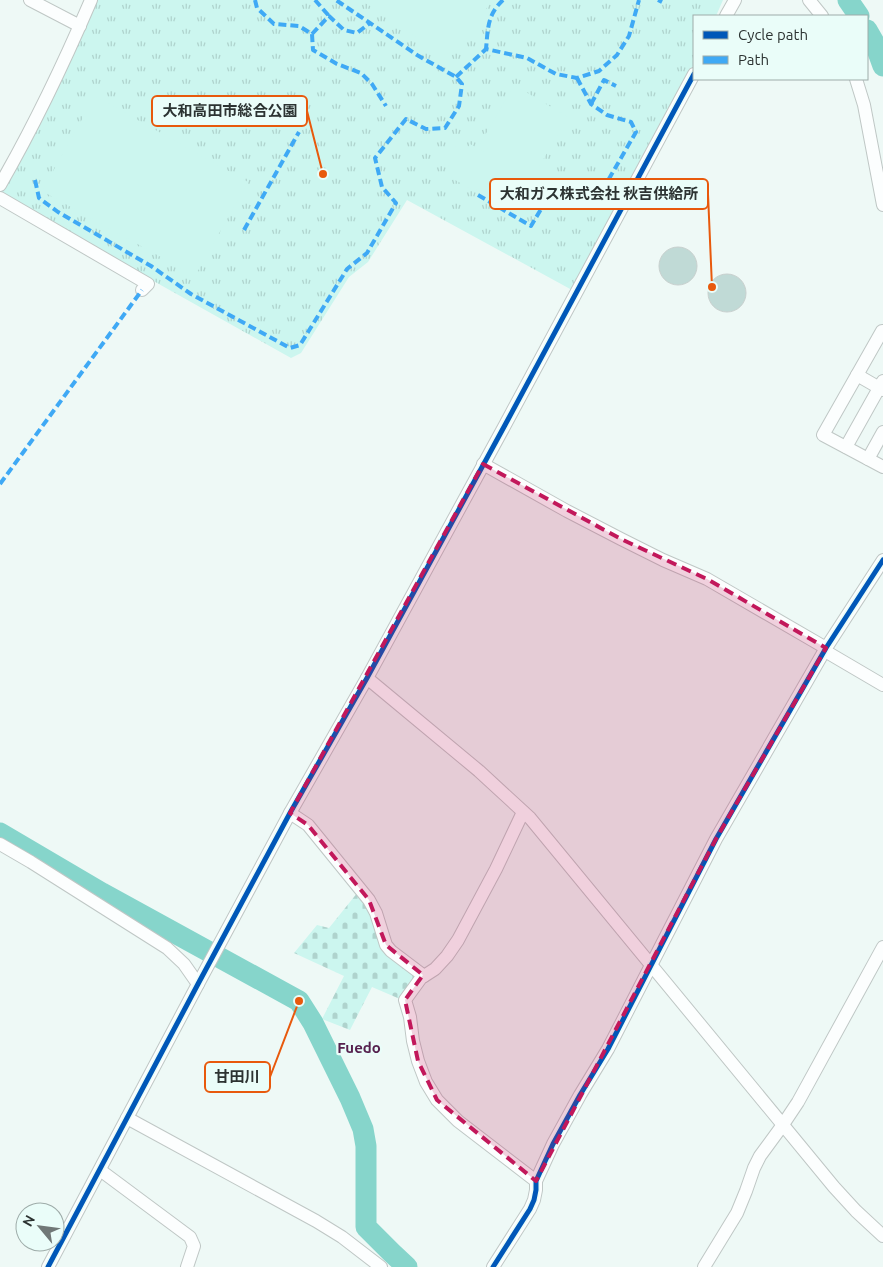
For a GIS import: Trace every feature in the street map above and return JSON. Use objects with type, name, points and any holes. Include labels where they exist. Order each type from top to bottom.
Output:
[{"type":"street","points":[[30,0],[80,26]]},
{"type":"street","points":[[0,185],[18,153],[91,0]]},
{"type":"street","points":[[727,15],[735,0]]},
{"type":"street","points":[[810,0],[821,15]]},
{"type":"street","points":[[52,1266],[100,1170],[218,946],[290,813],[367,678],[693,76]]},
{"type":"street","points":[[856,80],[864,105],[883,205]]},
{"type":"street","points":[[0,198],[148,284],[142,290]]},
{"type":"street","points":[[883,332],[823,435],[883,468]]},
{"type":"street","points":[[846,447],[882,386],[857,375]]},
{"type":"street","points":[[868,459],[883,432]]},
{"type":"street","points":[[483,464],[621,539],[707,579],[883,685]]},
{"type":"street","points":[[493,1267],[530,1209],[534,1200],[536,1181],[558,1135],[608,1049],[716,839],[825,650],[883,560]]},
{"type":"street","points":[[367,678],[530,818],[782,1126],[850,1205],[883,1236]]},
{"type":"street","points":[[523,812],[496,869],[448,956],[435,969],[421,978],[405,1000],[418,1061],[426,1082],[436,1100],[458,1121],[536,1181]]},
{"type":"street","points":[[290,813],[308,825],[317,834],[369,900],[376,913],[386,945],[424,976]]},
{"type":"street","points":[[0,844],[167,948],[184,964],[198,984]]},
{"type":"street","points":[[704,1267],[737,1213],[760,1156],[782,1126],[809,1082],[883,947]]},
{"type":"street","points":[[127,1118],[316,1221],[342,1237],[382,1267]]},
{"type":"street","points":[[100,1170],[190,1237],[194,1246],[187,1267]]},
{"type":"highlighted area","points":[[483,464],[621,539],[707,579],[826,648],[716,839],[536,1181],[437,1100],[418,1061],[405,1000],[423,975],[386,945],[369,900],[308,825],[290,813]]},
{"type":"green space","points":[[96,0],[723,0],[716,15],[693,15],[693,66],[572,290],[407,200],[368,262],[349,277],[301,353],[291,358],[0,195],[22,155]]},
{"type":"green space","points":[[361,0],[492,0],[459,50],[443,55]]},
{"type":"green space","points":[[514,85],[568,117],[533,177],[543,183],[523,217],[476,189],[474,191],[450,177],[454,169],[445,164],[455,146],[465,152],[470,144],[486,153],[488,149],[480,144]]},
{"type":"green space","points":[[95,96],[248,182],[195,276],[42,191]]},
{"type":"green space","points":[[358,892],[415,976],[400,999],[372,987],[350,1030],[322,1019],[344,976],[294,953],[317,925],[329,928]]},
{"type":"building","points":[[678,247],[692,252],[697,266],[692,280],[678,285],[664,280],[659,266],[664,252]]},
{"type":"building","points":[[727,274],[734,275],[740,280],[745,286],[745,300],[740,306],[734,311],[727,312],[720,311],[714,306],[709,300],[708,293],[709,286],[714,280],[720,275]]},
{"type":"waterway","points":[[848,0],[858,15]]},
{"type":"waterway","points":[[868,32],[883,66]]},
{"type":"waterway","points":[[0,833],[102,893],[299,1001],[313,1023],[363,1129],[366,1146],[366,1227],[407,1267]]},
{"type":"marked path","points":[[255,0],[257,8],[274,24],[299,26],[312,34],[313,50],[337,64],[361,73],[372,84],[386,106]]},
{"type":"marked path","points":[[315,0],[329,16]]},
{"type":"marked path","points":[[35,180],[39,198],[58,212],[151,266],[191,294],[290,348],[300,345],[347,269],[367,253],[396,203],[382,187],[375,158],[406,119],[426,129],[445,128],[459,106],[462,84],[456,77],[417,55],[336,0]]},
{"type":"marked path","points":[[503,0],[491,17],[486,49],[527,58],[556,74],[577,78],[599,71],[617,55],[629,36],[639,0]]},
{"type":"marked path","points":[[658,0],[662,2]]},
{"type":"marked path","points":[[312,34],[329,16],[344,30],[357,33],[370,23]]},
{"type":"marked path","points":[[456,77],[486,49]]},
{"type":"marked path","points":[[478,195],[531,226],[553,189],[586,208],[595,203],[636,132],[631,122],[607,115],[591,104],[577,78]]},
{"type":"marked path","points":[[591,104],[604,80],[616,86]]},
{"type":"marked path","points":[[244,230],[299,132]]},
{"type":"marked path","points":[[0,484],[142,290]]},
{"type":"cycle path","points":[[48,1267],[290,813],[367,678],[693,76]]},
{"type":"cycle path","points":[[493,1267],[530,1209],[534,1200],[536,1181],[553,1144],[608,1049],[716,839],[826,648],[883,560]]},
{"type":"place","name":"大和高田市総合公園","points":[[323,174]]},
{"type":"place","name":"大和ガス株式会社 秋吉供給所","points":[[712,287]]},
{"type":"place","name":"甘田川","points":[[299,1001]]},
{"type":"district","name":"Fuedo","points":[[359,1048]]}]
